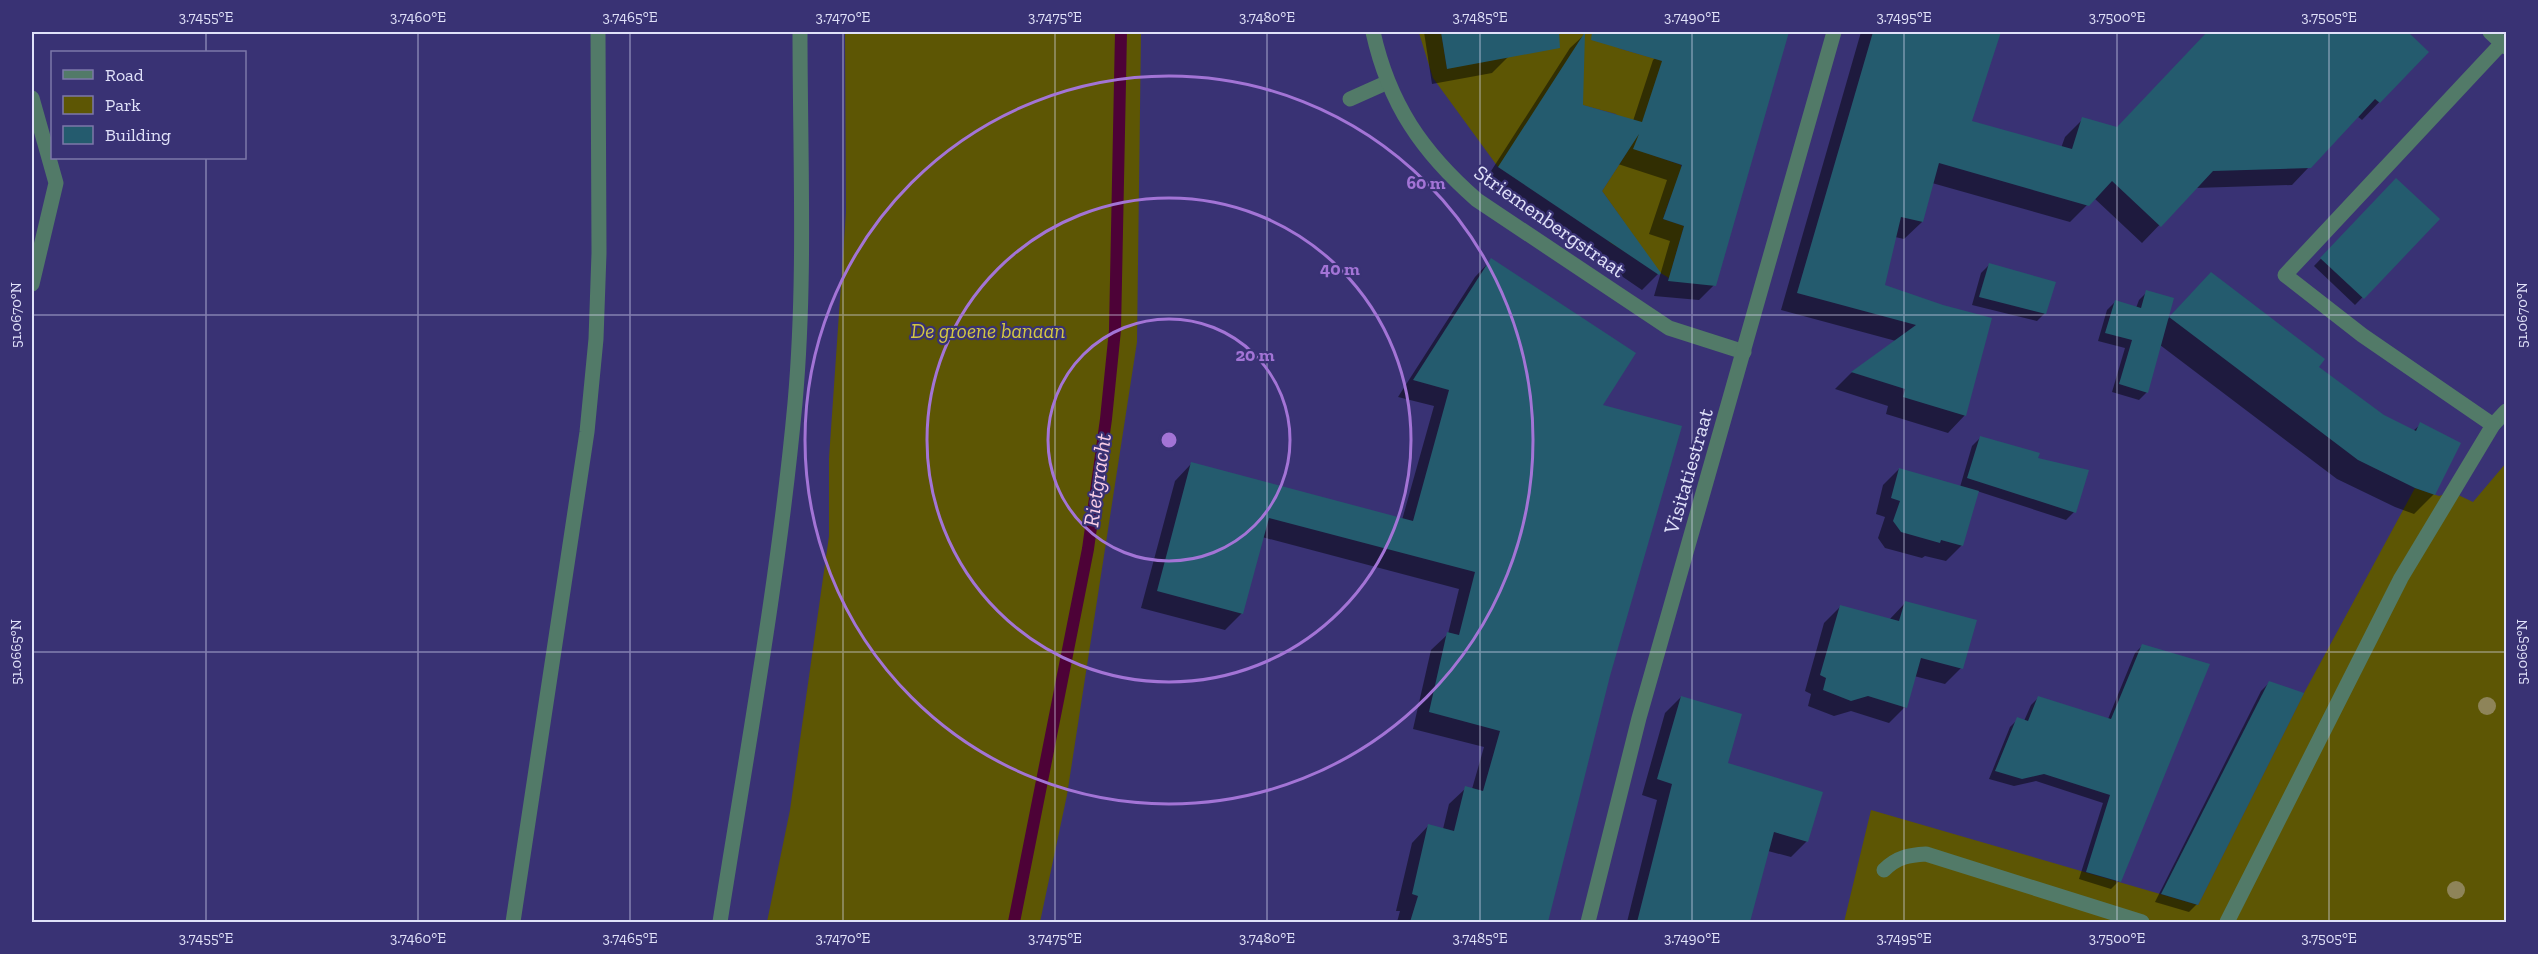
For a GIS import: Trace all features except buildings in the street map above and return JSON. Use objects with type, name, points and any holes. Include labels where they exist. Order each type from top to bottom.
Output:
[{"type":"street","points":[[513,922],[585,444],[595,351],[599,253],[598,32]]},
{"type":"street","points":[[720,922],[767,624],[795,402],[800,318],[800,32]]},
{"type":"street","name":"Striemenbergstraat","points":[[1373,32],[1380,64],[1397,104],[1420,142],[1449,175],[1477,200],[1669,328],[1744,352]]},
{"type":"street","name":"Visitatiestraat","points":[[1588,922],[1639,718],[1834,32]]},
{"type":"street","points":[[2490,32],[2504,45],[2285,275],[2362,335],[2493,425]]},
{"type":"street","points":[[1350,99],[1388,82]]},
{"type":"street","points":[[32,98],[56,183],[32,284]]},
{"type":"street","points":[[2227,922],[2401,578],[2493,425],[2506,411]]},
{"type":"street","points":[[1884,870],[1894,860],[1909,855],[1926,854],[2142,922]]},
{"type":"green space","name":"De groene banaan","points":[[845,32],[1141,32],[1137,342],[1067,795],[1040,922],[767,922],[790,810],[829,536],[829,458],[846,212]]},
{"type":"green space","points":[[1441,32],[1447,68],[1509,57],[1505,32],[1680,32],[1724,45],[1618,48],[1670,63],[1641,151],[1681,165],[1681,202],[1670,198],[1663,219],[1684,226],[1669,278],[1609,242],[1624,222],[1602,191],[1629,149],[1616,114],[1582,105],[1498,167],[1433,78],[1419,33]]},
{"type":"green space","points":[[2506,463],[2506,922],[1844,922],[1871,810],[2198,905],[2304,693],[2415,488],[2439,496],[2452,492],[2473,502]]},
{"type":"waterway","name":"Rietgracht","points":[[1014,922],[1088,549],[1106,419],[1115,330],[1121,32]]}]
